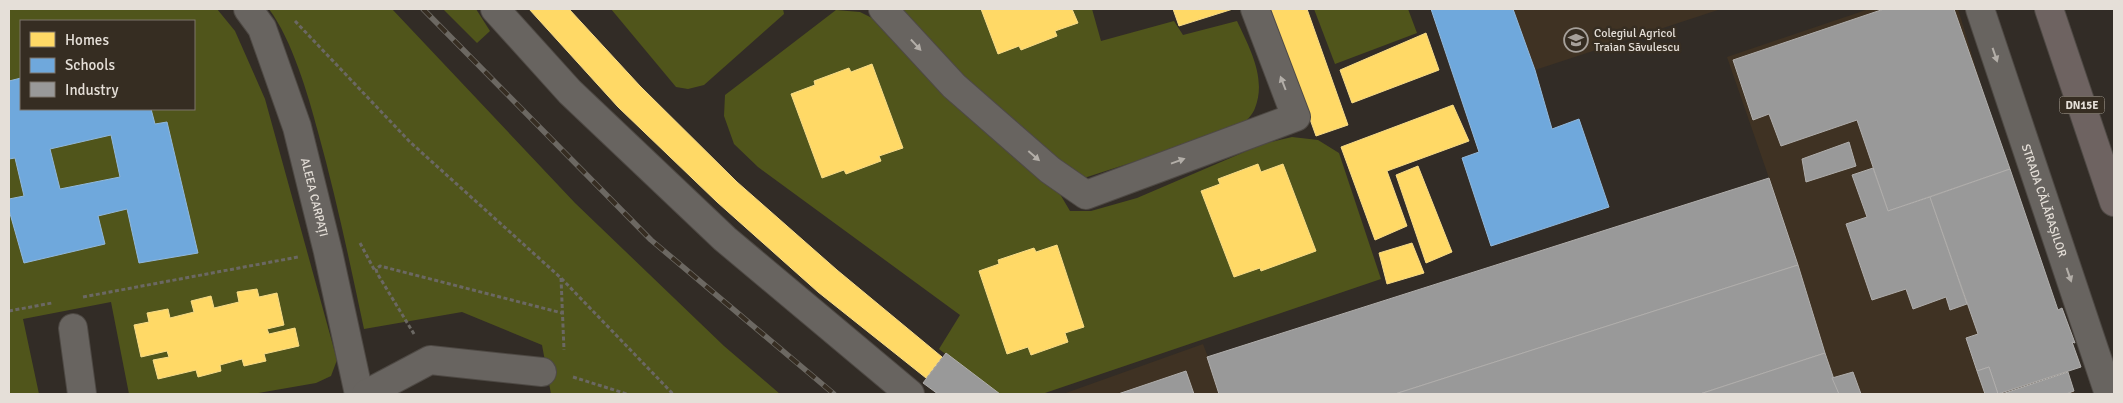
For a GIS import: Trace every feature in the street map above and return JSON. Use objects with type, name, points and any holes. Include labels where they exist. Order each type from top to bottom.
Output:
[{"type":"main road","name":"DN15E","points":[[2049,9],[2114,202]]},
{"type":"street","name":"ALEEA CARPAȚI","points":[[248,9],[262,28],[297,127],[360,394]]},
{"type":"street","points":[[495,9],[570,92],[725,239],[910,394]]},
{"type":"street","points":[[883,9],[954,86],[1050,170],[1086,195],[1296,117],[1255,9]]},
{"type":"street","name":"STRADA CĂLĂRAȘILOR","points":[[1980,9],[2109,394]]},
{"type":"street","points":[[73,328],[82,394]]},
{"type":"street","points":[[366,394],[430,360],[554,373]]},
{"type":"path","points":[[291,17],[410,142],[561,278],[673,394]]},
{"type":"path","points":[[77,298],[328,252]]},
{"type":"path","points":[[430,360],[377,274],[376,269],[380,266],[562,313]]},
{"type":"path","points":[[561,278],[562,313],[554,373],[627,394]]},
{"type":"path","points":[[9,311],[57,302]]},
{"type":"shaded area","name":"Colegiul Agricol Traian Săvulescu","points":[[1513,9],[1721,9],[1535,70]]},
{"type":"shaded area","points":[[1869,9],[1958,9],[2075,394],[1063,394],[1203,344],[1208,357],[1769,178],[1727,57]]},
{"type":"green space","points":[[9,9],[217,9],[235,31],[265,99],[337,360],[331,376],[316,383],[253,394],[129,394],[111,302],[23,319],[39,394],[9,394]]},
{"type":"green space","points":[[269,9],[392,9],[575,203],[724,346],[780,394],[551,394],[542,345],[462,312],[364,329],[337,205],[309,101],[292,52]]},
{"type":"green space","points":[[443,9],[476,9],[490,31],[477,43]]},
{"type":"green space","points":[[611,9],[783,9],[784,14],[704,85],[688,89],[676,87]]},
{"type":"green space","points":[[897,9],[1092,9],[1101,41],[1174,21],[1183,35],[1237,21],[1255,63],[1259,85],[1258,97],[1254,111],[1241,127],[1081,179],[996,113]]},
{"type":"green space","points":[[1314,9],[1408,9],[1417,33],[1335,64]]},
{"type":"green space","points":[[836,10],[860,12],[880,22],[1054,184],[1070,211],[1091,211],[1137,198],[1263,144],[1292,137],[1318,140],[1339,153],[1381,279],[1042,394],[997,394],[939,349],[960,315],[758,167],[734,144],[724,116],[725,95]]},
{"type":"building: Homes","points":[[529,9],[569,9],[640,86],[737,182],[837,270],[942,357],[926,378],[818,292],[717,202],[618,107]]},
{"type":"building: Homes","points":[[981,9],[1072,9],[1078,23],[1055,31],[1057,36],[1021,50],[1019,46],[998,54]]},
{"type":"building: Homes","points":[[1173,9],[1233,9],[1179,26]]},
{"type":"building: Homes","points":[[1271,9],[1307,9],[1348,125],[1316,136]]},
{"type":"building: Homes","points":[[1426,33],[1439,70],[1352,103],[1340,70]]},
{"type":"building: Homes","points":[[872,64],[903,148],[879,156],[881,161],[846,174],[844,170],[822,178],[791,94],[815,85],[814,81],[849,68],[851,72]]},
{"type":"building: Homes","points":[[1453,105],[1469,141],[1387,171],[1407,226],[1375,240],[1341,147]]},
{"type":"building: Homes","points":[[1258,164],[1261,172],[1283,164],[1316,251],[1261,271],[1260,268],[1234,277],[1201,191],[1220,184],[1218,179]]},
{"type":"building: Homes","points":[[1418,166],[1452,252],[1426,263],[1396,175]]},
{"type":"building: Homes","points":[[1412,243],[1424,273],[1387,284],[1379,253]]},
{"type":"building: Homes","points":[[1057,245],[1084,327],[1065,333],[1068,342],[1031,355],[1028,347],[1007,354],[979,271],[999,264],[998,260],[1034,248],[1036,252]]},
{"type":"building: Homes","points":[[257,289],[259,297],[277,293],[284,325],[267,329],[269,334],[295,328],[299,346],[264,354],[266,361],[244,366],[242,359],[220,365],[221,371],[198,377],[196,370],[158,379],[153,360],[169,357],[167,351],[141,357],[134,325],[149,322],[147,313],[168,309],[170,318],[194,312],[191,301],[211,296],[214,308],[239,302],[237,292]]},
{"type":"building: Schools","points":[[1431,9],[1513,9],[1535,70],[1552,129],[1579,119],[1609,207],[1491,246],[1462,158],[1479,152]]},
{"type":"building: Schools","points":[[20,78],[20,110],[151,110],[155,124],[167,122],[198,253],[139,263],[127,209],[98,216],[105,244],[24,263],[9,210],[9,199],[24,196],[15,158],[9,159],[9,81]],"holes":[[[111,135],[120,177],[60,189],[50,149]]]},
{"type":"building: Industry","points":[[1884,9],[1954,9],[2010,169],[1888,211],[1857,120],[1781,146],[1769,114],[1753,120],[1733,60]]},
{"type":"building: Industry","points":[[1849,142],[1856,166],[1806,182],[1802,159]]},
{"type":"building: Industry","points":[[1873,168],[1888,211],[1930,197],[1967,304],[1950,310],[1946,297],[1913,309],[1906,289],[1872,300],[1846,224],[1867,217],[1852,175]]},
{"type":"building: Industry","points":[[2010,169],[2058,310],[2062,308],[2075,343],[2072,342],[2081,367],[1998,394],[1989,367],[1977,371],[1966,338],[1978,334],[1930,197]]},
{"type":"building: Industry","points":[[1769,178],[1798,265],[1395,394],[1219,394],[1207,357]]},
{"type":"building: Industry","points":[[1798,265],[1825,353],[1700,394],[1395,394]]},
{"type":"building: Industry","points":[[946,353],[1000,394],[938,394],[923,383]]},
{"type":"building: Industry","points":[[1825,353],[1839,394],[1700,394]]},
{"type":"building: Industry","points":[[1989,367],[1998,394],[1985,394],[1977,371]]},
{"type":"building: Industry","points":[[1186,371],[1194,394],[1118,394]]},
{"type":"building: Industry","points":[[1853,372],[1861,394],[1839,394],[1832,378]]},
{"type":"building: Industry","points":[[2068,372],[2074,391],[2066,394],[2002,394]]},
{"type":"railway","points":[[423,9],[651,240],[834,394]]},
{"type":"place","name":"Colegiul Agricol Traian Săvulescu","points":[[1576,40]]}]
